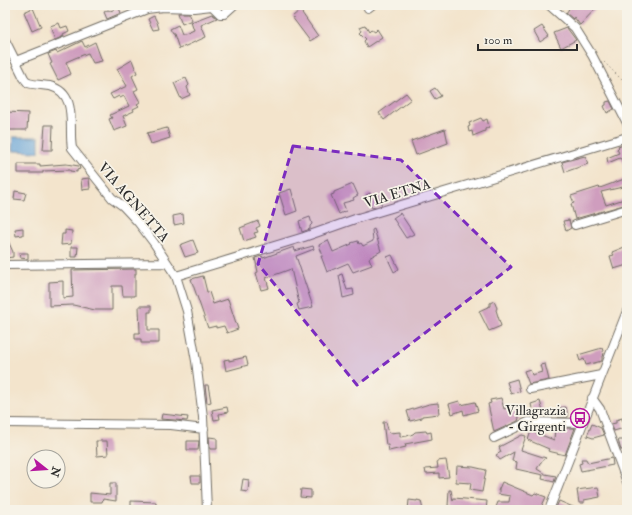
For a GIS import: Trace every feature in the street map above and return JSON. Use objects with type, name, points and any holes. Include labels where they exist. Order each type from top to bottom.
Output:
[{"type":"street","points":[[16,61],[147,9],[163,7],[194,8],[212,6],[220,14],[224,14],[234,5]]},
{"type":"street","points":[[549,5],[575,28],[592,55],[627,123]]},
{"type":"street","name":"VIA AGNETTA","points":[[5,40],[28,83],[50,86],[57,89],[69,101],[72,148],[112,198],[138,222],[176,276],[187,311],[203,417],[207,510]]},
{"type":"street","name":"VIA ETNA","points":[[176,276],[627,137]]},
{"type":"street","points":[[575,225],[627,209]]},
{"type":"street","points":[[5,265],[167,263]]},
{"type":"street","points":[[549,510],[627,311]]},
{"type":"street","points":[[530,388],[601,375]]},
{"type":"street","points":[[592,398],[600,409],[627,482]]},
{"type":"street","points":[[494,438],[528,422],[583,423]]},
{"type":"street","points":[[5,423],[171,425],[204,429]]},
{"type":"path","points":[[592,55],[602,59],[627,84]]},
{"type":"highlighted area","points":[[293,146],[401,160],[511,267],[357,385],[258,264]]},
{"type":"water","points":[[13,137],[39,137],[39,152],[12,151]]},
{"type":"building","points":[[564,5],[599,5],[580,25],[574,17],[573,19],[566,13],[569,9]]},
{"type":"building","points":[[33,8],[41,27],[32,31],[24,12]]},
{"type":"building","points":[[119,8],[121,13],[107,19],[104,12]]},
{"type":"building","points":[[300,10],[318,36],[310,41],[292,17]]},
{"type":"building","points":[[178,13],[189,13],[192,20],[182,24]]},
{"type":"building","points":[[212,14],[217,18],[201,25],[206,37],[179,49],[174,34],[170,29],[178,25],[182,35],[185,35],[194,31],[191,22]]},
{"type":"building","points":[[154,16],[159,29],[153,30],[148,19]]},
{"type":"building","points":[[59,23],[61,28],[67,26],[69,31],[63,34],[64,36],[55,40],[50,26]]},
{"type":"building","points":[[365,25],[369,32],[371,30],[374,32],[377,29],[382,37],[367,47],[364,41],[366,39],[360,33],[362,31],[360,27]]},
{"type":"building","points":[[542,26],[549,36],[540,42],[534,31]]},
{"type":"building","points":[[567,28],[576,40],[561,48],[554,33]]},
{"type":"building","points":[[82,41],[85,47],[95,42],[102,61],[93,63],[88,53],[75,58],[66,62],[71,74],[58,80],[50,64],[52,63],[48,54],[56,51],[57,53]]},
{"type":"building","points":[[132,60],[137,73],[132,76],[138,89],[134,91],[140,102],[137,104],[139,106],[133,109],[134,111],[123,116],[127,126],[114,131],[109,119],[112,118],[110,115],[129,106],[124,96],[120,98],[119,96],[113,99],[110,94],[127,86],[117,69]]},
{"type":"building","points":[[186,78],[189,85],[187,87],[190,95],[181,99],[174,83]]},
{"type":"building","points":[[435,88],[441,96],[435,99],[430,91]]},
{"type":"building","points":[[406,93],[411,99],[384,120],[379,113]]},
{"type":"building","points":[[610,101],[614,109],[607,113],[604,106],[606,105],[606,102]]},
{"type":"building","points":[[6,112],[28,113],[27,130],[5,130]]},
{"type":"building","points":[[481,118],[483,121],[487,119],[489,127],[485,129],[485,131],[473,136],[472,131],[469,132],[469,123]]},
{"type":"building","points":[[45,125],[53,125],[52,150],[43,150]]},
{"type":"building","points":[[167,128],[170,138],[151,144],[147,133]]},
{"type":"building","points":[[445,129],[448,143],[416,155],[411,141]]},
{"type":"building","points":[[627,144],[627,167],[620,158],[608,163],[607,158],[619,153],[617,149],[619,147],[618,146]]},
{"type":"building","points":[[585,156],[588,164],[565,172],[562,162]]},
{"type":"building","points":[[18,164],[40,164],[40,166],[66,164],[79,166],[80,169],[77,170],[77,172],[70,170],[43,171],[43,173],[18,173]]},
{"type":"building","points":[[89,178],[90,189],[82,190],[81,179]]},
{"type":"building","points":[[627,178],[627,186],[601,192],[606,205],[627,198],[627,204],[575,219],[571,204],[574,203],[571,196],[599,187],[600,188]]},
{"type":"building","points":[[353,184],[358,195],[353,198],[354,200],[343,203],[346,211],[339,214],[331,195],[334,194],[334,192]]},
{"type":"building","points":[[291,189],[297,211],[286,215],[279,193]]},
{"type":"building","points":[[15,191],[26,193],[24,200],[14,199]]},
{"type":"building","points":[[370,193],[374,197],[377,195],[382,205],[372,208],[365,196]]},
{"type":"building","points":[[400,213],[414,234],[406,238],[393,218]]},
{"type":"building","points":[[183,214],[184,223],[174,225],[173,216]]},
{"type":"building","points":[[310,217],[312,224],[310,229],[302,232],[299,221]]},
{"type":"building","points":[[569,220],[571,228],[566,231],[563,221]]},
{"type":"building","points":[[258,221],[260,226],[256,228],[258,232],[254,233],[256,237],[244,241],[240,228]]},
{"type":"building","points":[[23,228],[23,235],[16,236],[15,229]]},
{"type":"building","points":[[374,229],[381,251],[369,258],[372,265],[353,272],[348,263],[327,272],[321,256],[323,256],[319,245],[328,240],[333,252],[358,241],[359,244],[361,243],[363,246],[373,241],[372,230]]},
{"type":"building","points":[[65,230],[72,231],[71,244],[61,245],[62,234],[65,234]]},
{"type":"building","points":[[5,234],[13,252],[13,257],[6,258]]},
{"type":"building","points":[[193,240],[198,253],[185,257],[180,245]]},
{"type":"building","points":[[313,246],[314,249],[296,256],[313,307],[299,310],[297,304],[299,303],[291,269],[266,278],[269,288],[261,290],[256,273],[258,272],[255,258],[262,256],[263,258],[294,247],[295,251]]},
{"type":"building","points":[[627,246],[627,265],[614,269],[610,256],[614,255],[612,252]]},
{"type":"building","points":[[71,247],[78,247],[77,257],[71,257]]},
{"type":"building","points":[[19,253],[28,253],[28,259],[20,258]]},
{"type":"building","points":[[392,255],[399,269],[394,272],[387,257]]},
{"type":"building","points":[[136,269],[135,296],[123,296],[122,286],[112,286],[112,310],[95,310],[73,305],[49,306],[49,282],[63,281],[63,298],[73,297],[72,270]]},
{"type":"building","points":[[342,274],[347,290],[353,289],[354,295],[343,298],[339,275]]},
{"type":"building","points":[[203,276],[207,292],[209,292],[213,304],[228,299],[238,329],[227,333],[224,326],[208,328],[191,279]]},
{"type":"building","points":[[494,301],[501,326],[489,331],[479,311],[490,306],[490,303]]},
{"type":"building","points":[[139,306],[151,306],[151,312],[148,312],[148,330],[159,330],[159,343],[141,343],[141,339],[135,339],[135,333],[140,333]]},
{"type":"building","points":[[602,348],[604,354],[602,356],[602,361],[586,365],[584,359],[580,361],[578,355]]},
{"type":"building","points":[[246,357],[248,365],[226,371],[224,360],[229,359],[229,361]]},
{"type":"building","points":[[545,364],[549,380],[529,384],[524,371],[530,369],[532,375],[542,372],[540,365]]},
{"type":"building","points":[[517,379],[520,391],[511,394],[507,382]]},
{"type":"building","points":[[205,385],[208,385],[211,402],[207,403]]},
{"type":"building","points":[[501,398],[504,409],[516,405],[519,418],[518,421],[494,432],[488,404],[491,403],[490,400]]},
{"type":"building","points":[[459,401],[461,405],[475,402],[478,411],[464,415],[463,410],[452,414],[449,404]]},
{"type":"building","points":[[540,401],[544,415],[534,417],[531,404]]},
{"type":"building","points":[[438,403],[439,414],[422,416],[422,418],[410,421],[407,411],[429,404]]},
{"type":"building","points":[[227,407],[228,412],[219,414],[220,419],[214,420],[212,410]]},
{"type":"building","points":[[566,407],[568,417],[558,417],[557,408]]},
{"type":"building","points":[[162,414],[188,417],[187,421],[161,419]]},
{"type":"building","points":[[622,418],[624,428],[614,431],[611,424],[616,423],[616,420]]},
{"type":"building","points":[[383,422],[386,422],[389,433],[400,432],[400,437],[413,434],[415,432],[426,431],[427,433],[431,432],[432,439],[405,444],[406,447],[389,451],[388,445],[386,445]]},
{"type":"building","points":[[592,424],[601,428],[604,435],[593,438],[587,436]]},
{"type":"building","points":[[555,428],[575,428],[565,455],[548,451],[549,449],[528,440],[531,431],[554,440]]},
{"type":"building","points":[[522,435],[526,436],[521,450],[546,458],[540,463],[537,469],[545,474],[556,476],[554,482],[542,479],[543,475],[516,469],[517,462],[512,461],[514,452],[500,460],[496,455],[501,452],[499,447]]},
{"type":"building","points":[[209,437],[217,438],[217,449],[210,449]]},
{"type":"building","points":[[618,440],[627,440],[627,449],[621,450]]},
{"type":"building","points":[[96,441],[107,441],[108,455],[97,456]]},
{"type":"building","points":[[187,441],[199,441],[198,450],[187,450]]},
{"type":"building","points":[[612,458],[613,465],[581,471],[579,464],[582,463],[581,459],[586,459],[588,463]]},
{"type":"building","points":[[446,460],[449,477],[439,478],[439,473],[426,474],[425,469],[438,468],[437,461]]},
{"type":"building","points":[[457,466],[486,470],[482,492],[470,490],[471,483],[456,482]]},
{"type":"building","points":[[191,476],[200,476],[200,483],[192,483]]},
{"type":"building","points":[[243,479],[249,480],[248,492],[241,491]]},
{"type":"building","points":[[502,482],[533,495],[535,493],[546,497],[540,510],[495,510],[498,502],[509,502],[510,496],[498,494]]},
{"type":"building","points":[[110,483],[116,483],[116,501],[103,499],[102,502],[90,502],[90,493],[110,495]]},
{"type":"building","points":[[598,487],[600,497],[584,500],[584,503],[579,503],[577,490]]},
{"type":"building","points":[[301,489],[311,490],[311,498],[300,497]]},
{"type":"building","points":[[449,490],[451,490],[453,501],[454,498],[487,501],[486,510],[452,510],[452,507],[448,506]]},
{"type":"building","points":[[409,500],[421,501],[423,510],[408,510]]},
{"type":"building","points":[[131,501],[156,502],[156,507],[131,507]]},
{"type":"building","points":[[559,501],[580,510],[555,510]]},
{"type":"place","name":"Villagrazia - Girgenti","points":[[580,418]]}]
